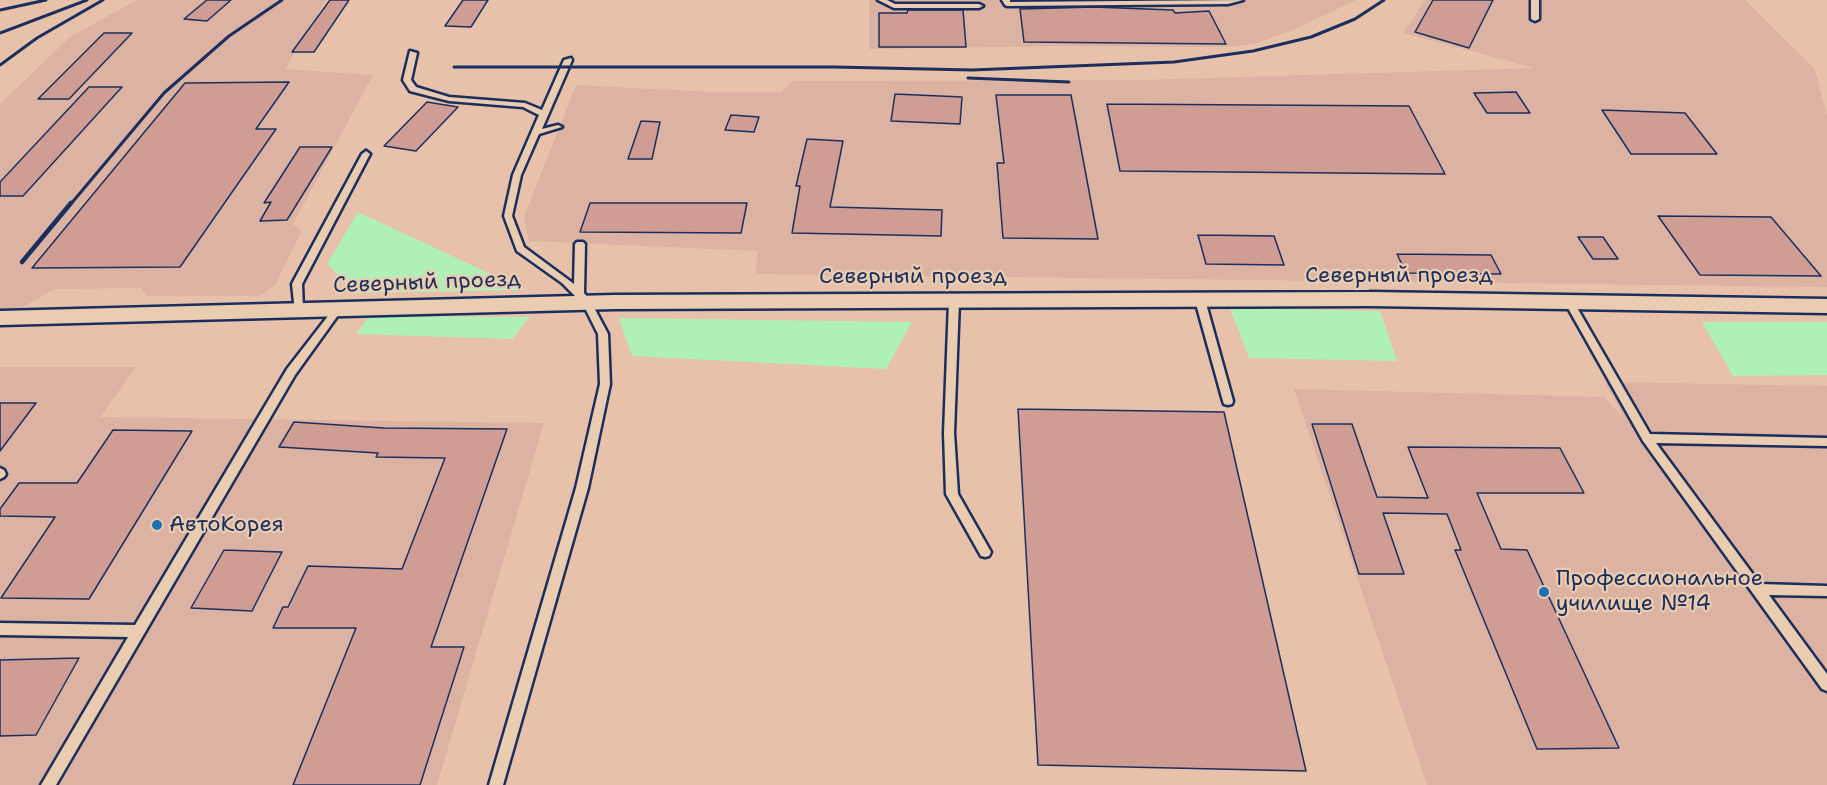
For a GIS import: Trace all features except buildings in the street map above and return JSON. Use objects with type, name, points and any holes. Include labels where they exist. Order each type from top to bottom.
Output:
[{"type":"street","name":"Северный проезд","points":[[0,318],[338,309],[583,299],[1569,301],[1827,306]]},
{"type":"lane","points":[[882,0],[894,6],[979,6]]},
{"type":"lane","points":[[1006,0],[1007,4],[1239,0]]},
{"type":"lane","points":[[1535,0],[1535,19]]},
{"type":"lane","points":[[413,53],[407,80],[413,88],[449,99],[525,105],[545,115]]},
{"type":"lane","points":[[496,785],[582,488],[605,384],[603,334],[583,299],[565,281],[520,249],[508,216],[517,175],[568,60]]},
{"type":"lane","points":[[537,132],[558,127]]},
{"type":"lane","points":[[298,310],[297,284],[366,154]]},
{"type":"lane","points":[[580,244],[583,299]]},
{"type":"lane","points":[[1200,300],[1228,400]]},
{"type":"lane","points":[[954,301],[950,411],[952,494],[985,552]]},
{"type":"lane","points":[[1569,301],[1647,438],[1827,685]]},
{"type":"lane","points":[[48,785],[291,372],[338,309]]},
{"type":"lane","points":[[1647,438],[1827,442]]},
{"type":"lane","points":[[1756,590],[1827,591]]},
{"type":"lane","points":[[0,629],[138,631]]},
{"type":"shaded area","points":[[137,0],[326,0],[285,69],[373,75],[293,224],[302,231],[275,285],[259,296],[147,296],[141,288],[54,289],[18,310],[0,311],[0,104],[70,37]]},
{"type":"shaded area","points":[[869,0],[1356,0],[1295,29],[1254,44],[1224,47],[1066,46],[869,49]]},
{"type":"shaded area","points":[[1425,0],[1745,0],[1815,69],[1827,116],[1827,287],[755,274],[758,251],[529,241],[524,217],[576,85],[712,92],[781,92],[793,81],[1143,80],[1535,68],[1403,33]]},
{"type":"shaded area","points":[[0,367],[136,367],[100,417],[544,423],[437,785],[0,785]]},
{"type":"shaded area","name":"Профессиональное училище №14","points":[[1605,382],[1827,386],[1827,785],[1427,785],[1294,389],[1604,397],[1624,418]]},
{"type":"green space","points":[[358,212],[525,290],[356,293],[327,264]]},
{"type":"green space","points":[[1230,308],[1380,311],[1397,361],[1249,358]]},
{"type":"green space","points":[[369,316],[530,317],[512,339],[356,334]]},
{"type":"green space","points":[[619,318],[912,322],[886,369],[632,356]]},
{"type":"green space","points":[[1702,322],[1827,322],[1827,375],[1733,376]]},
{"type":"railway","points":[[0,10],[46,0]]},
{"type":"railway","points":[[0,33],[87,0]]},
{"type":"railway","points":[[0,65],[37,38],[103,0]]},
{"type":"railway","points":[[70,205],[164,93],[229,36],[282,0]]},
{"type":"railway","points":[[454,67],[834,67],[972,70],[1174,62],[1253,51],[1311,37],[1355,19],[1384,0]]},
{"type":"railway","points":[[968,78],[1069,82]]},
{"type":"railway","points":[[22,262],[71,203]]},
{"type":"place","name":"АвтоКорея","points":[[157,525]]},
{"type":"place","name":"Профессиональное училище №14","points":[[1544,592]]}]
